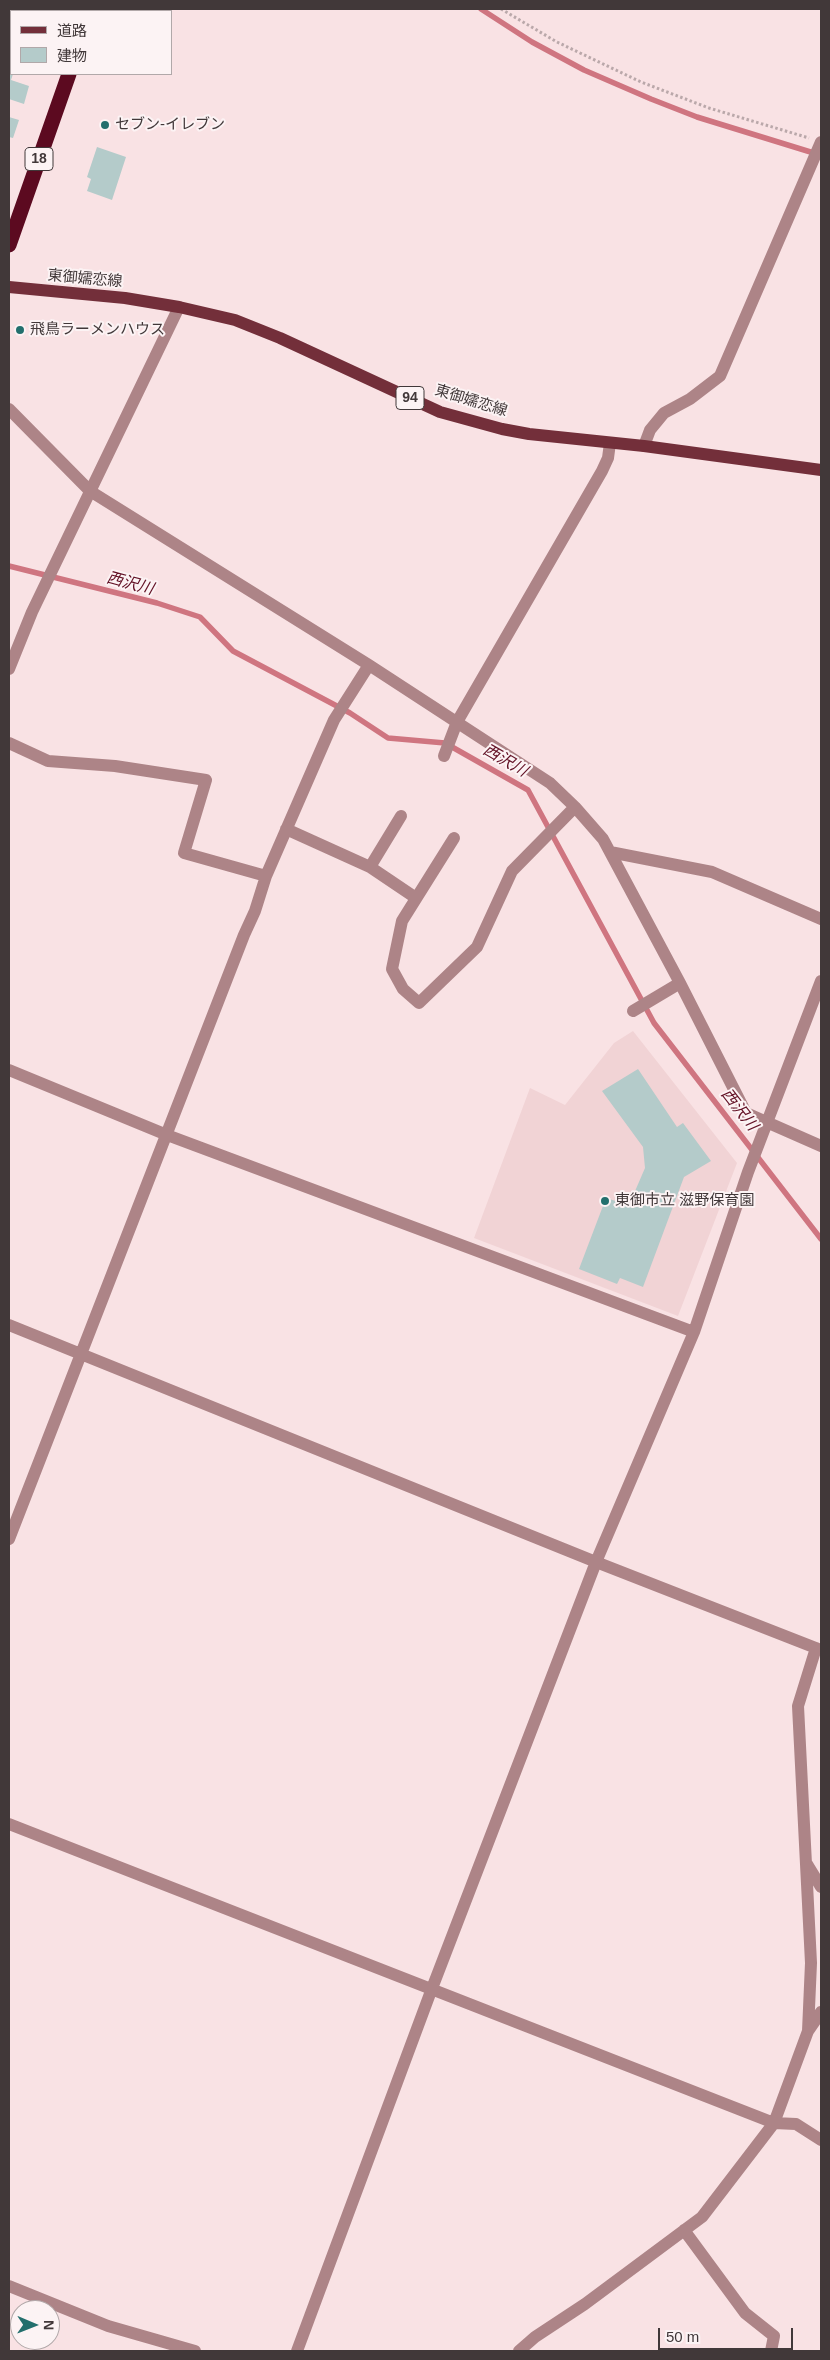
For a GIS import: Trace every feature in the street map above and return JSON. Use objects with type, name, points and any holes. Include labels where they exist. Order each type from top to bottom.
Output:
[{"type":"highway","name":"18","points":[[9,244],[70,75]]},
{"type":"main road","name":"東御嬬恋線","points":[[9,288],[124,298],[179,307],[235,320],[271,334],[440,412],[474,422],[529,434],[644,446],[821,470]]},
{"type":"street","points":[[644,446],[650,430],[664,413],[696,395],[720,376],[821,142]]},
{"type":"street","points":[[9,669],[32,612],[179,307]]},
{"type":"street","points":[[9,409],[90,491],[369,665],[455,727],[550,782],[603,839],[680,983],[746,1113],[821,1146]]},
{"type":"street","points":[[444,756],[455,727],[602,471],[608,458],[610,443]]},
{"type":"street","points":[[9,1539],[255,911],[266,876],[335,719],[369,665]]},
{"type":"street","points":[[9,743],[48,761],[115,766],[206,780],[184,853],[266,876]]},
{"type":"street","points":[[454,838],[402,921],[392,969],[403,989],[419,1003],[477,947],[512,871],[575,807]]},
{"type":"street","points":[[370,867],[401,816]]},
{"type":"street","points":[[286,830],[370,867],[416,898]]},
{"type":"street","points":[[610,852],[712,872],[821,919]]},
{"type":"street","points":[[297,2351],[596,1562],[694,1332],[748,1172],[768,1124],[821,981]]},
{"type":"street","points":[[633,1011],[680,983]]},
{"type":"street","points":[[9,1070],[167,1135],[694,1332]]},
{"type":"street","points":[[9,1325],[596,1562],[819,1649],[798,1706],[811,1963],[808,2031]]},
{"type":"street","points":[[9,1824],[432,1991],[774,2123],[796,2124],[821,2140]]},
{"type":"street","points":[[807,1864],[821,1887]]},
{"type":"street","points":[[519,2351],[535,2337],[585,2304],[702,2217],[774,2123],[808,2031],[821,2012]]},
{"type":"street","points":[[684,2230],[746,2313],[774,2336],[771,2351]]},
{"type":"street","points":[[9,2286],[108,2326],[195,2351]]},
{"type":"path","points":[[502,9],[557,42],[641,82],[710,108],[821,142]]},
{"type":"shaded area","name":"東御市立 滋野保育園","points":[[633,1031],[737,1163],[678,1316],[474,1238],[530,1088],[565,1105],[614,1043]]},
{"type":"building","points":[[9,24],[10,75],[13,75],[11,80],[29,86],[24,104],[9,99]]},
{"type":"building","points":[[9,117],[19,120],[13,138],[9,137]]},
{"type":"building","points":[[97,147],[126,157],[112,200],[87,191],[91,179],[87,177]]},
{"type":"building","points":[[638,1069],[677,1127],[683,1123],[711,1161],[684,1177],[643,1287],[620,1278],[617,1284],[579,1269],[606,1198],[629,1205],[645,1168],[643,1147],[602,1091]]},
{"type":"waterway","points":[[481,9],[532,42],[584,70],[651,99],[697,117],[817,154]]},
{"type":"waterway","name":"西沢川","points":[[9,566],[157,603],[200,617],[233,651],[350,713],[388,738],[445,743],[528,790],[654,1023],[821,1239]]},
{"type":"place","name":"セブン-イレブン","points":[[105,125]]},
{"type":"place","name":"飛鳥ラーメンハウス","points":[[20,330]]},
{"type":"place","name":"東御市立 滋野保育園","points":[[605,1201]]}]
